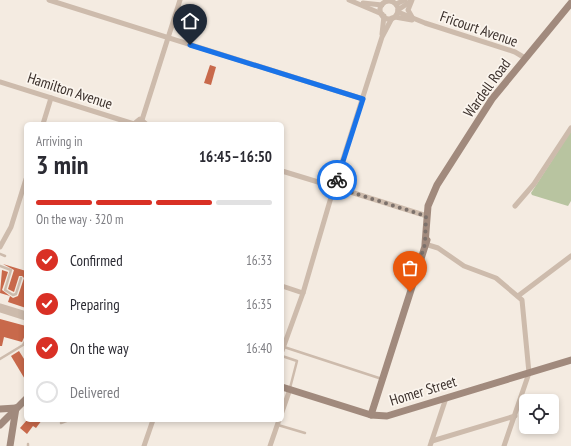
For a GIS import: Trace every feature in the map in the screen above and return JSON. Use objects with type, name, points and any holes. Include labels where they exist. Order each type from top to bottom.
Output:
[{"type":"street","points":[[49,0],[363,99]]},
{"type":"street","points":[[144,122],[180,0]]},
{"type":"street","points":[[349,0],[383,15],[396,14]]},
{"type":"street","points":[[358,3],[383,2],[390,0],[396,4]]},
{"type":"street","points":[[396,4],[405,0]]},
{"type":"street","points":[[336,181],[382,37],[396,14],[412,0]]},
{"type":"street","points":[[412,0],[408,10],[414,19]]},
{"type":"street","points":[[382,37],[383,2]]},
{"type":"street","name":"Wardell Road","points":[[425,244],[426,216],[432,194],[492,99],[571,3]]},
{"type":"street","points":[[396,4],[396,14]]},
{"type":"street","name":"Fricourt Avenue","points":[[396,14],[425,23]]},
{"type":"street","name":"Fricourt Avenue","points":[[396,14],[515,52],[525,58]]},
{"type":"street","name":"Hamilton Avenue","points":[[0,82],[128,122]]},
{"type":"street","points":[[44,122],[51,98]]},
{"type":"street","points":[[515,206],[534,184],[571,128]]},
{"type":"street","points":[[284,172],[328,185]]},
{"type":"street","points":[[328,185],[332,181],[336,181]]},
{"type":"street","points":[[332,194],[337,194],[341,189],[340,183],[336,181]]},
{"type":"street","points":[[0,247],[11,227],[24,185]]},
{"type":"street","points":[[328,185],[329,191],[332,194]]},
{"type":"street","points":[[341,189],[426,216]]},
{"type":"street","points":[[284,339],[303,293],[332,194]]},
{"type":"street","name":"Wardell Road","points":[[371,415],[428,237],[432,194]]},
{"type":"street","points":[[425,244],[438,248],[464,266],[496,278],[522,300],[529,373],[504,446]]},
{"type":"street","points":[[518,296],[571,256]]},
{"type":"street","points":[[284,287],[303,293]]},
{"type":"street","points":[[0,306],[24,313]]},
{"type":"street","points":[[0,310],[11,309],[24,317]]},
{"type":"street","name":"Homer Street","points":[[284,388],[371,415],[380,416],[393,414],[571,360]]},
{"type":"street","points":[[284,406],[290,389]]},
{"type":"street","points":[[431,444],[446,398]]},
{"type":"street","points":[[0,425],[24,401]]},
{"type":"street","points":[[0,409],[16,408]]},
{"type":"street","points":[[10,446],[16,408]]},
{"type":"street","points":[[431,444],[515,416]]},
{"type":"street","points":[[144,446],[152,422]]},
{"type":"street","points":[[270,446],[278,422]]},
{"type":"lane","points":[[0,254],[6,256]]},
{"type":"lane","points":[[0,266],[11,270],[5,290],[13,295],[16,294],[21,278]]},
{"type":"lane","points":[[0,359],[24,343]]},
{"type":"lane","points":[[284,349],[383,379]]},
{"type":"lane","points":[[284,357],[297,361],[290,389]]},
{"type":"lane","points":[[278,422],[305,433]]},
{"type":"green space","points":[[571,131],[571,201],[568,206],[532,195],[531,193]]},
{"type":"building","points":[[210,65],[216,67],[211,85],[204,83]]},
{"type":"building","points":[[3,264],[24,270],[24,278],[19,276],[14,292],[8,289],[14,270]]},
{"type":"building","points":[[2,270],[8,272],[2,290],[10,296],[0,293]]},
{"type":"building","points":[[24,278],[24,307],[8,302],[10,296],[13,298],[18,296]]},
{"type":"building","points":[[0,319],[24,325],[24,338],[22,342],[4,337],[2,346],[0,346]]},
{"type":"building","points":[[19,351],[24,359],[24,378],[11,356]]},
{"type":"building","points":[[25,422],[40,422],[36,428],[33,426],[27,434],[20,428]]},
{"type":"way so far","points":[[337,180],[336,181],[341,185],[341,189],[426,216],[425,244],[410,292]]},
{"type":"route","points":[[190,45],[363,99],[337,180]]}]
